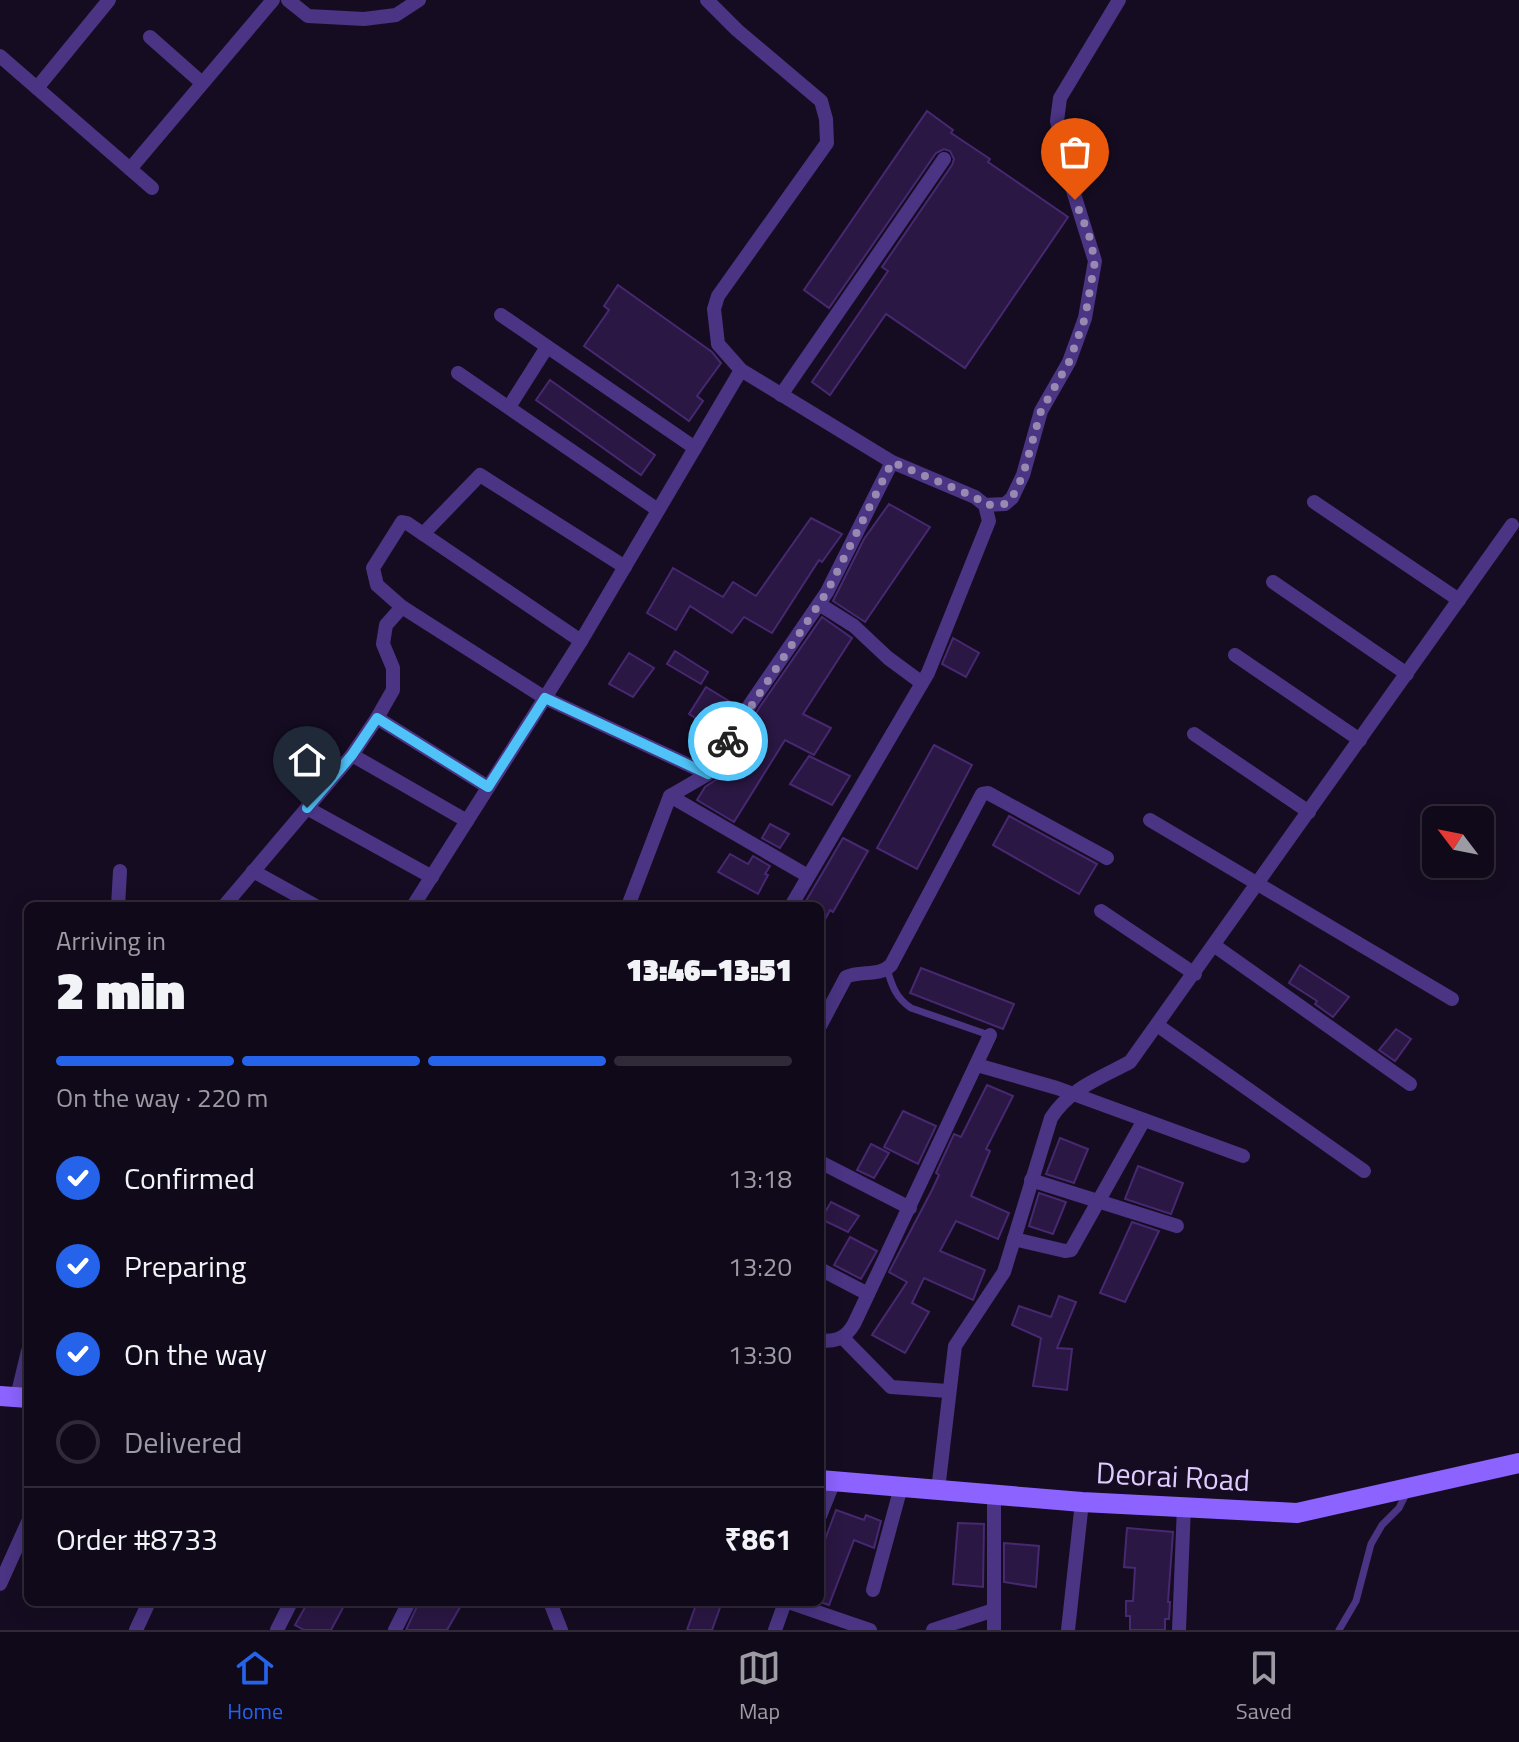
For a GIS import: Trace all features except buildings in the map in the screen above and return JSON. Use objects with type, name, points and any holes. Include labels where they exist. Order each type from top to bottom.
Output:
[{"type":"street","points":[[130,169],[273,0]]},
{"type":"street","points":[[288,0],[308,16],[364,19],[396,15],[419,0]]},
{"type":"street","points":[[707,0],[737,30],[821,101],[826,119],[827,143],[718,296],[714,309],[718,344],[741,370],[892,462],[975,497],[985,505],[989,521],[922,683],[793,902]]},
{"type":"street","points":[[985,505],[1005,504],[1012,498],[1023,475],[1041,411],[1069,362],[1085,318],[1095,261],[1070,181],[1057,121],[1060,98],[1119,0]]},
{"type":"street","points":[[37,88],[103,2]]},
{"type":"street","points":[[150,37],[202,83]]},
{"type":"street","points":[[0,56],[152,188]]},
{"type":"street","points":[[781,395],[944,159]]},
{"type":"street","points":[[501,315],[695,448]]},
{"type":"street","points":[[509,407],[547,347]]},
{"type":"street","points":[[416,902],[581,641],[741,370]]},
{"type":"street","points":[[458,373],[658,510]]},
{"type":"street","points":[[630,902],[670,796],[708,774],[751,703],[827,592],[892,462]]},
{"type":"street","points":[[423,534],[480,475],[625,567]]},
{"type":"street","points":[[1314,502],[1459,600]]},
{"type":"street","points":[[581,641],[402,522],[373,568],[377,585],[402,607],[545,698],[708,774]]},
{"type":"street","points":[[938,1490],[955,1346],[999,1281],[1051,1118],[1071,1093],[1130,1062],[1512,525]]},
{"type":"street","points":[[1273,582],[1407,674]]},
{"type":"street","points":[[819,604],[854,626],[888,658],[922,683]]},
{"type":"street","points":[[227,902],[352,755],[377,718],[393,690],[393,668],[383,644],[386,625],[402,607]]},
{"type":"street","points":[[1235,655],[1360,740]]},
{"type":"street","points":[[377,718],[488,787]]},
{"type":"street","points":[[1194,734],[1309,812]]},
{"type":"street","points":[[352,755],[467,821]]},
{"type":"street","points":[[824,1018],[846,977],[887,969],[982,794],[988,793],[1107,858]]},
{"type":"street","points":[[670,796],[808,876]]},
{"type":"street","points":[[307,808],[432,877]]},
{"type":"street","points":[[1150,820],[1452,999]]},
{"type":"street","points":[[118,902],[120,871]]},
{"type":"street","points":[[253,871],[309,902]]},
{"type":"street","points":[[1101,911],[1195,974]]},
{"type":"street","points":[[1215,946],[1410,1084]]},
{"type":"street","points":[[1157,1025],[1364,1171]]},
{"type":"street","points":[[824,1341],[843,1338],[854,1324],[990,1035]]},
{"type":"street","points":[[977,1065],[1071,1093],[1243,1156]]},
{"type":"street","points":[[1014,1239],[1071,1250],[1144,1120]]},
{"type":"street","points":[[824,1168],[910,1208]]},
{"type":"street","points":[[1031,1180],[1177,1226]]},
{"type":"street","points":[[824,1271],[868,1294]]},
{"type":"street","points":[[843,1338],[891,1387],[948,1391]]},
{"type":"street","points":[[15,1397],[24,1365]]},
{"type":"street","name":"Deorai Road","points":[[827,1480],[1082,1502],[1297,1513],[1519,1463]]},
{"type":"street","points":[[873,1590],[901,1487]]},
{"type":"street","points":[[994,1495],[994,1630]]},
{"type":"street","points":[[1068,1630],[1082,1502]]},
{"type":"street","points":[[1179,1630],[1184,1506]]},
{"type":"street","points":[[0,1584],[24,1531]]},
{"type":"street","points":[[136,1630],[147,1606]]},
{"type":"street","points":[[280,1629],[289,1606]]},
{"type":"street","points":[[395,1630],[407,1606]]},
{"type":"street","points":[[552,1606],[561,1630]]},
{"type":"street","points":[[775,1630],[785,1606]]},
{"type":"street","points":[[799,1606],[870,1630]]},
{"type":"street","points":[[933,1630],[994,1610]]},
{"type":"lane","points":[[887,969],[897,995],[911,1008],[990,1035]]},
{"type":"lane","points":[[1339,1630],[1356,1601],[1371,1544],[1382,1525],[1399,1508],[1408,1490]]},
{"type":"way so far","points":[[728,741],[827,592],[892,462],[975,497],[985,505],[1005,504],[1012,498],[1023,475],[1041,411],[1069,362],[1091,291],[1095,261],[1075,200]]},
{"type":"route","points":[[307,808],[352,755],[377,718],[488,787],[545,698],[708,774],[728,741]]}]
